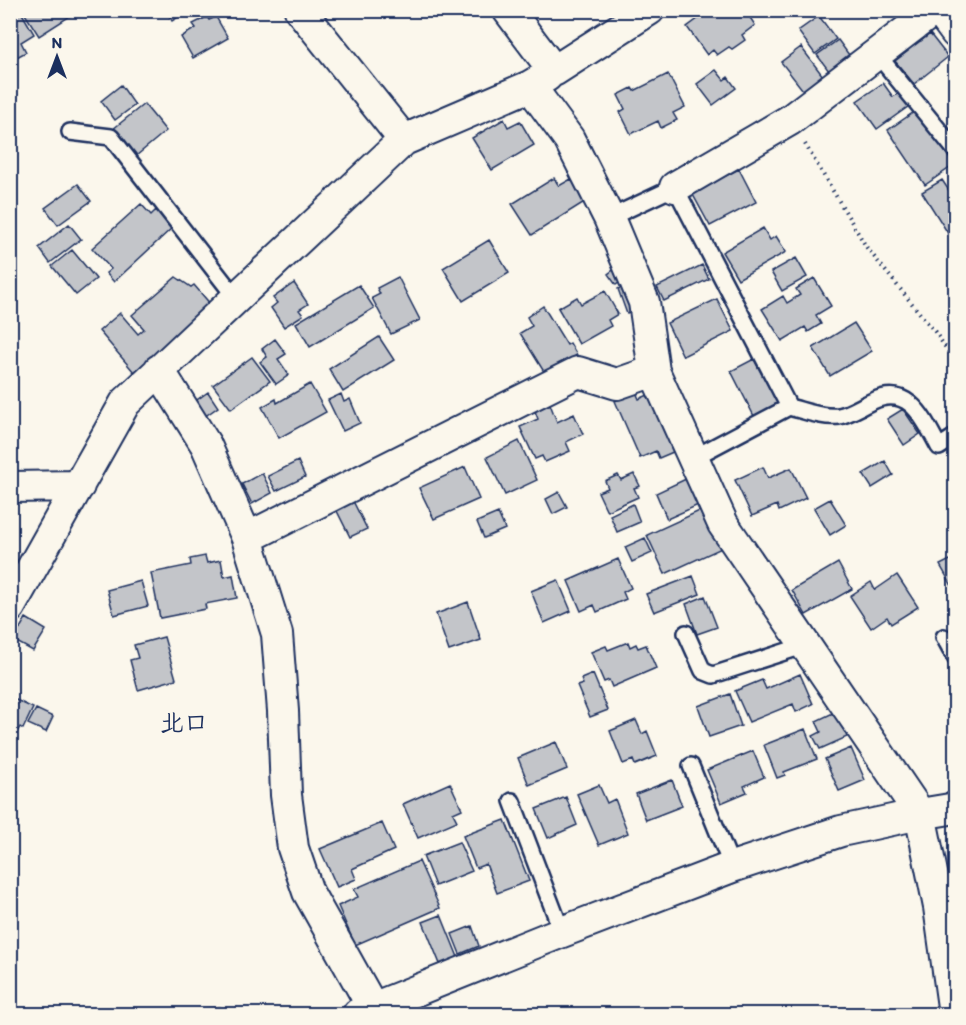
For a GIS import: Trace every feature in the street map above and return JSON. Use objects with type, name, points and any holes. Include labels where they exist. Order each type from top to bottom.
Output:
[{"type":"street","points":[[300,10],[405,140]]},
{"type":"street","points":[[508,10],[609,218],[644,302],[654,371],[723,524],[920,814],[939,907],[954,1014]]},
{"type":"street","points":[[10,607],[124,403],[405,140],[542,78],[649,10]]},
{"type":"street","points":[[675,187],[790,120],[934,10]]},
{"type":"street","points":[[939,10],[956,33]]},
{"type":"street","points":[[159,370],[206,445],[247,538],[277,634],[286,795],[293,848],[308,892],[366,1011],[732,867],[841,831],[956,808]]},
{"type":"street","points":[[247,538],[578,372],[617,384],[654,371]]},
{"type":"street","points":[[10,487],[79,486]]},
{"type":"lane","points":[[877,54],[956,152]]},
{"type":"lane","points":[[70,132],[111,137],[236,298]]},
{"type":"lane","points":[[609,218],[675,187],[789,407]]},
{"type":"lane","points":[[693,458],[789,407],[818,415],[840,416],[882,397],[902,397],[918,411],[939,447],[956,436]]},
{"type":"lane","points":[[686,633],[703,671],[713,675],[806,645]]},
{"type":"lane","points":[[944,638],[956,659]]},
{"type":"lane","points":[[691,766],[732,867]]},
{"type":"lane","points":[[512,801],[562,932]]},
{"type":"path","points":[[790,120],[867,248],[935,332],[956,363]]},
{"type":"building","points":[[10,10],[20,10],[34,34],[21,42],[26,52],[15,58],[10,53]]},
{"type":"building","points":[[31,10],[74,10],[75,13],[39,36],[25,14]]},
{"type":"building","points":[[166,10],[190,10],[172,21]]},
{"type":"building","points":[[710,10],[745,10],[755,25],[742,35],[745,40],[732,49],[729,47],[717,55],[713,50],[707,55],[687,27]]},
{"type":"building","points":[[819,16],[836,39],[815,54],[798,31]]},
{"type":"building","points":[[207,17],[209,20],[216,17],[228,38],[193,58],[181,37],[196,28],[193,24]]},
{"type":"building","points":[[930,34],[948,57],[914,84],[895,61],[908,51],[905,47],[918,37],[921,41]]},
{"type":"building","points":[[838,40],[849,55],[856,50],[862,59],[835,79],[817,55]]},
{"type":"building","points":[[801,47],[829,84],[809,98],[781,62]]},
{"type":"building","points":[[716,70],[724,80],[728,77],[736,88],[713,105],[697,84]]},
{"type":"building","points":[[668,74],[685,107],[673,113],[677,120],[661,128],[658,121],[631,134],[620,112],[625,109],[618,95],[632,88],[634,91]]},
{"type":"building","points":[[883,83],[893,97],[899,93],[909,106],[877,129],[857,101]]},
{"type":"building","points":[[121,85],[135,105],[115,120],[101,101]]},
{"type":"building","points":[[144,104],[166,131],[136,156],[113,129]]},
{"type":"building","points":[[917,110],[954,165],[925,185],[888,130]]},
{"type":"building","points":[[504,119],[508,127],[520,121],[534,145],[492,170],[472,138]]},
{"type":"building","points":[[739,169],[756,202],[710,226],[692,193]]},
{"type":"building","points":[[554,178],[559,186],[571,179],[586,201],[532,235],[512,204]]},
{"type":"building","points":[[942,180],[956,201],[956,231],[949,235],[922,192]]},
{"type":"building","points":[[78,184],[91,201],[58,225],[45,208]]},
{"type":"building","points":[[141,204],[151,215],[156,210],[172,228],[114,282],[106,273],[111,269],[92,248]]},
{"type":"building","points":[[69,224],[81,239],[50,263],[39,248]]},
{"type":"building","points":[[763,228],[770,240],[776,236],[786,252],[738,279],[722,252]]},
{"type":"building","points":[[489,240],[509,273],[463,301],[443,268]]},
{"type":"building","points":[[72,250],[96,279],[76,295],[52,266]]},
{"type":"building","points":[[796,258],[807,277],[782,291],[771,272]]},
{"type":"building","points":[[620,265],[628,276],[616,285],[608,274]]},
{"type":"building","points":[[702,265],[709,279],[664,301],[657,287]]},
{"type":"building","points":[[176,277],[191,287],[194,285],[212,306],[134,372],[99,331],[120,313],[138,334],[144,329],[132,315]]},
{"type":"building","points":[[398,277],[420,320],[391,334],[372,298],[380,294],[377,288]]},
{"type":"building","points":[[814,278],[831,306],[816,315],[821,324],[808,332],[805,327],[782,341],[762,309],[783,296],[787,303],[800,295],[796,289]]},
{"type":"building","points":[[294,283],[308,304],[299,310],[303,315],[284,327],[271,308],[277,303],[273,298]]},
{"type":"building","points":[[632,283],[641,309],[627,314],[618,289]]},
{"type":"building","points":[[359,285],[374,308],[310,347],[296,323]]},
{"type":"building","points":[[605,291],[618,314],[608,320],[611,326],[579,344],[558,308],[577,297],[581,304]]},
{"type":"building","points":[[717,299],[733,331],[683,356],[667,323]]},
{"type":"building","points":[[543,306],[567,345],[570,343],[577,355],[546,375],[520,333],[532,326],[527,317]]},
{"type":"building","points":[[854,323],[872,351],[830,376],[813,348]]},
{"type":"building","points":[[379,337],[394,360],[343,392],[329,369]]},
{"type":"building","points":[[275,339],[286,354],[278,359],[289,375],[276,384],[260,362],[267,357],[262,349]]},
{"type":"building","points":[[252,357],[270,381],[231,409],[213,385]]},
{"type":"building","points":[[754,359],[779,406],[755,418],[731,371]]},
{"type":"building","points":[[310,384],[326,412],[279,438],[262,407],[276,399],[277,403]]},
{"type":"building","points":[[208,392],[218,407],[204,417],[194,402]]},
{"type":"building","points":[[636,392],[639,399],[655,392],[680,449],[659,458],[656,451],[640,458],[615,401]]},
{"type":"building","points":[[341,394],[344,402],[350,399],[360,423],[343,431],[328,400]]},
{"type":"building","points":[[550,404],[557,422],[574,414],[583,434],[566,442],[570,451],[545,462],[542,456],[535,459],[520,427],[538,419],[535,411]]},
{"type":"building","points":[[903,409],[920,434],[904,445],[887,419]]},
{"type":"building","points":[[519,441],[537,480],[505,495],[487,457]]},
{"type":"building","points":[[298,461],[305,477],[276,491],[268,476]]},
{"type":"building","points":[[885,461],[893,475],[872,488],[863,474]]},
{"type":"building","points":[[465,467],[479,499],[434,519],[419,488]]},
{"type":"building","points":[[763,467],[768,478],[791,468],[806,498],[779,511],[777,505],[752,516],[735,480]]},
{"type":"building","points":[[262,473],[272,493],[252,504],[242,484]]},
{"type":"building","points":[[634,474],[640,486],[634,488],[638,497],[607,511],[598,492],[608,488],[605,481],[618,475],[621,480]]},
{"type":"building","points":[[688,478],[705,502],[667,519],[656,493]]},
{"type":"building","points":[[559,492],[567,507],[553,514],[546,499]]},
{"type":"building","points":[[351,497],[367,529],[350,537],[334,505]]},
{"type":"building","points":[[830,499],[846,525],[830,535],[814,508]]},
{"type":"building","points":[[633,504],[640,522],[617,532],[610,515]]},
{"type":"building","points":[[706,508],[724,547],[665,574],[647,535]]},
{"type":"building","points":[[498,513],[505,529],[484,538],[477,522]]},
{"type":"building","points":[[645,538],[652,553],[632,562],[625,547]]},
{"type":"building","points":[[205,556],[207,563],[221,560],[224,577],[233,575],[237,598],[205,604],[206,609],[160,618],[151,573],[191,565],[190,559]]},
{"type":"building","points":[[956,557],[956,593],[940,565]]},
{"type":"building","points":[[618,559],[631,588],[623,592],[626,599],[597,612],[594,605],[581,611],[568,581]]},
{"type":"building","points":[[838,563],[852,589],[806,615],[792,590]]},
{"type":"building","points":[[897,575],[918,607],[891,624],[887,617],[871,628],[850,596],[871,582],[875,590]]},
{"type":"building","points":[[693,576],[700,594],[654,612],[646,594]]},
{"type":"building","points":[[558,580],[571,611],[544,623],[531,591]]},
{"type":"building","points":[[141,581],[148,606],[114,615],[107,590]]},
{"type":"building","points":[[705,596],[717,627],[697,634],[686,604]]},
{"type":"building","points":[[468,602],[481,640],[449,651],[436,614]]},
{"type":"building","points":[[26,618],[46,630],[33,651],[13,640]]},
{"type":"building","points":[[164,637],[176,679],[138,690],[130,660],[138,658],[134,645]]},
{"type":"building","points":[[628,642],[630,647],[636,644],[638,648],[646,645],[656,668],[612,687],[609,680],[604,682],[591,652],[606,646],[608,650]]},
{"type":"building","points":[[593,674],[608,710],[590,717],[577,686],[583,684],[581,679]]},
{"type":"building","points":[[800,674],[813,704],[796,712],[793,704],[749,722],[735,691],[762,680],[766,689]]},
{"type":"building","points":[[730,694],[741,726],[709,737],[698,706]]},
{"type":"building","points":[[14,699],[33,708],[23,729],[20,727],[16,734],[10,733],[10,706]]},
{"type":"building","points":[[36,709],[53,717],[46,732],[28,724]]},
{"type":"building","points":[[835,712],[847,737],[820,749],[813,736],[821,732],[816,721]]},
{"type":"building","points":[[636,720],[642,734],[647,731],[657,756],[635,765],[633,760],[623,764],[610,731]]},
{"type":"building","points":[[805,729],[817,759],[784,772],[785,775],[777,778],[764,745]]},
{"type":"building","points":[[556,742],[567,769],[529,785],[518,758]]},
{"type":"building","points":[[851,748],[865,780],[839,791],[825,759]]},
{"type":"building","points":[[753,751],[764,777],[744,786],[747,792],[721,803],[707,770]]},
{"type":"building","points":[[672,780],[682,806],[646,820],[636,794]]},
{"type":"building","points":[[450,783],[462,809],[453,813],[457,821],[418,838],[403,804]]},
{"type":"building","points":[[599,785],[607,803],[615,799],[628,833],[599,845],[577,794]]},
{"type":"building","points":[[566,797],[577,825],[548,838],[536,809]]},
{"type":"building","points":[[505,820],[529,881],[497,893],[486,864],[476,868],[463,836]]},
{"type":"building","points":[[382,823],[394,850],[352,869],[356,879],[337,887],[320,849]]},
{"type":"building","points":[[459,842],[472,871],[435,886],[423,856]]},
{"type":"building","points":[[419,861],[440,908],[355,945],[338,906],[358,897],[354,889]]},
{"type":"building","points":[[441,915],[460,962],[442,969],[423,922]]},
{"type":"building","points":[[472,926],[479,946],[460,954],[452,934]]},
{"type":"building","points":[[220,1007],[221,1014],[176,1014],[176,1012]]},
{"type":"district","name":"北口","points":[[184,722]]}]
